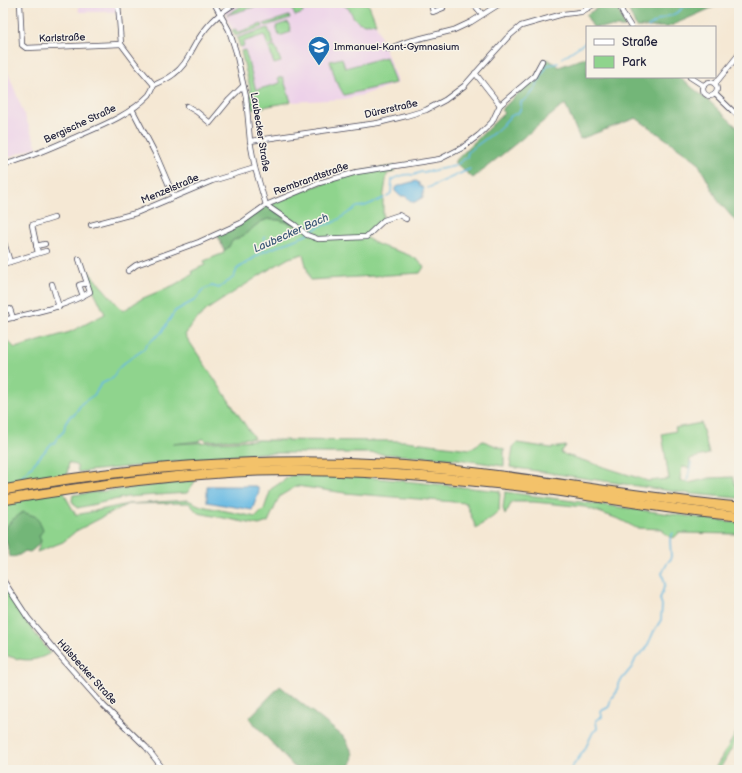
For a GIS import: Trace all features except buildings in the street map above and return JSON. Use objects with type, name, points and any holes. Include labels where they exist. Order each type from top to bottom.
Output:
[{"type":"highway","points":[[3,500],[71,484],[149,470],[207,465],[258,463],[380,464],[508,476],[645,496],[739,507]]},
{"type":"highway","points":[[3,490],[258,471],[380,473],[543,489],[739,516]]},
{"type":"street","name":"Karlstraße","points":[[20,3],[22,45],[26,48],[121,44]]},
{"type":"street","points":[[118,3],[121,44],[154,84],[175,74],[189,58],[193,49],[212,22],[220,14],[236,3]]},
{"type":"street","name":"Laubecker Straße","points":[[214,3],[232,38],[246,97],[250,141],[255,168],[266,205]]},
{"type":"street","points":[[431,3],[433,12],[443,8],[441,3]]},
{"type":"street","points":[[473,3],[482,14]]},
{"type":"street","points":[[388,49],[406,42],[454,30],[471,22],[501,3]]},
{"type":"street","name":"Dürerstraße","points":[[250,141],[378,123],[426,110],[445,100],[464,86],[507,38],[521,26],[563,14],[581,12],[597,3]]},
{"type":"street","points":[[619,3],[623,14],[630,26]]},
{"type":"street","points":[[715,84],[739,54]]},
{"type":"street","points":[[475,73],[500,105],[534,76],[542,61]]},
{"type":"street","points":[[692,78],[704,86]]},
{"type":"street","points":[[715,84],[708,82],[704,86],[704,93],[706,95],[709,96],[715,94]]},
{"type":"street","name":"Bergische Straße","points":[[3,165],[43,151],[93,130],[132,109],[150,94],[154,84]]},
{"type":"street","points":[[715,84],[717,89],[715,94]]},
{"type":"street","points":[[187,106],[210,122],[243,86]]},
{"type":"street","points":[[715,94],[739,117]]},
{"type":"street","name":"Rembrandtstraße","points":[[128,271],[136,265],[199,242],[241,223],[266,205],[320,183],[357,172],[440,159],[462,148],[479,135],[492,122],[500,105]]},
{"type":"street","points":[[132,109],[156,154],[174,198]]},
{"type":"street","name":"Menzelstraße","points":[[91,225],[136,213],[212,181],[255,168]]},
{"type":"street","points":[[266,205],[306,234],[318,239],[366,237],[384,220],[399,215],[406,219]]},
{"type":"street","points":[[38,253],[32,225],[54,218]]},
{"type":"street","points":[[3,239],[10,262]]},
{"type":"street","points":[[36,246],[45,244]]},
{"type":"street","points":[[3,264],[46,251]]},
{"type":"street","points":[[3,314],[4,320],[59,307],[90,292],[79,259]]},
{"type":"street","points":[[83,296],[79,285],[87,283]]},
{"type":"street","points":[[52,284],[59,307]]},
{"type":"street","points":[[3,311],[10,309],[13,318]]},
{"type":"street","name":"Hülsbecker Straße","points":[[3,580],[28,618],[58,654],[104,706],[146,747],[164,770]]},
{"type":"shaded area","points":[[78,3],[116,3],[116,12],[79,12]]},
{"type":"shaded area","name":"Immanuel-Kant-Gymnasium","points":[[237,3],[325,3],[326,6],[338,3],[368,3],[398,83],[363,95],[345,99],[291,102],[252,109],[250,88],[241,51],[237,38],[227,19],[225,10]]},
{"type":"shaded area","points":[[3,60],[37,147],[3,159]]},
{"type":"green space","points":[[246,3],[256,3],[257,6],[227,15]]},
{"type":"green space","points":[[290,3],[300,3],[303,13],[295,16]]},
{"type":"green space","points":[[306,3],[322,3],[323,5],[308,10]]},
{"type":"green space","points":[[341,3],[368,3],[376,23],[365,24],[358,22],[349,9]]},
{"type":"green space","points":[[605,3],[616,3],[625,26],[592,26],[586,15]]},
{"type":"green space","points":[[626,3],[635,3],[636,5],[640,3],[723,3],[670,26],[636,26]]},
{"type":"green space","points":[[289,16],[290,18],[266,26],[264,24]]},
{"type":"green space","points":[[288,22],[291,32],[279,36],[276,26]]},
{"type":"green space","points":[[262,24],[263,27],[235,36],[232,30],[236,29],[236,33]]},
{"type":"green space","points":[[268,28],[274,44],[268,46],[264,35],[243,42],[244,46],[240,47],[237,38]]},
{"type":"green space","points":[[275,46],[281,62],[274,64],[269,48]]},
{"type":"green space","points":[[245,50],[256,90],[280,83],[278,78],[283,77],[291,102],[252,109],[250,88],[241,51]]},
{"type":"green space","points":[[386,57],[395,83],[344,95],[336,81],[330,61],[342,58],[345,68]]},
{"type":"green space","points":[[586,57],[586,78],[680,78],[709,101],[739,129],[739,225],[719,202],[697,161],[636,118],[580,139],[565,104],[473,178],[454,162],[504,113],[501,110],[530,82],[533,82],[548,59],[559,67]]},
{"type":"green space","points":[[395,166],[394,172],[387,174],[383,199],[383,218],[366,237],[373,242],[419,261],[424,267],[420,273],[310,280],[303,254],[289,258],[268,270],[208,309],[193,323],[185,335],[254,438],[206,441],[201,439],[200,441],[172,444],[257,440],[406,441],[470,449],[483,441],[504,449],[504,466],[457,459],[368,453],[262,453],[78,472],[77,466],[69,462],[64,494],[76,515],[128,504],[76,531],[63,542],[37,552],[41,541],[38,536],[12,520],[3,531],[3,340],[6,339],[15,348],[70,332],[105,314],[90,283],[86,269],[123,311],[141,299],[174,285],[193,274],[192,271],[205,265],[204,261],[224,253],[224,250],[228,248],[232,241],[244,235],[260,222],[268,219],[293,224],[266,205],[290,195],[357,172]]},
{"type":"green space","points":[[266,205],[295,225],[279,220],[268,219],[260,222],[244,235],[232,241],[228,248],[224,250],[217,234],[241,223]]},
{"type":"green space","points":[[701,423],[709,454],[690,459],[690,468],[682,467],[680,480],[689,483],[710,478],[733,477],[736,486],[739,486],[739,498],[691,494],[510,467],[513,447],[517,443],[551,448],[566,446],[560,453],[648,481],[669,479],[662,434],[676,431],[675,428]]},
{"type":"green space","points":[[292,475],[366,477],[500,491],[499,511],[476,528],[466,503],[345,493],[297,486],[280,496],[268,522],[259,525],[198,513],[189,503],[128,504],[188,500],[201,506],[256,517],[264,509],[271,489]]},
{"type":"green space","points":[[196,480],[187,493],[127,497],[77,508],[72,501],[73,495]]},
{"type":"green space","points":[[505,492],[739,523],[739,534],[679,533],[675,537],[671,538],[664,533],[663,529],[636,528],[621,520],[585,507],[534,502],[512,502],[505,515],[503,508]]},
{"type":"green space","points":[[23,512],[37,517],[43,530],[39,536],[41,541],[30,552],[25,551],[17,556],[9,556],[3,531],[12,520]]},
{"type":"green space","points":[[3,584],[28,624],[50,653],[33,660],[15,658],[3,654]]},
{"type":"green space","points":[[280,686],[345,738],[353,754],[352,762],[348,770],[301,770],[293,766],[249,718]]},
{"type":"green space","points":[[739,728],[739,736],[719,770],[714,770]]},
{"type":"water","points":[[416,181],[423,188],[423,197],[415,202],[412,202],[405,196],[400,196],[395,191],[395,188],[401,185]]},
{"type":"water","points":[[207,486],[255,486],[258,487],[259,492],[252,510],[207,502]]},
{"type":"waterway","name":"Laubecker Bach","points":[[650,26],[663,18],[678,12],[684,6],[704,3]]},
{"type":"waterway","name":"Laubecker Bach","points":[[562,58],[586,42]]},
{"type":"waterway","name":"Laubecker Bach","points":[[387,197],[391,193],[392,180],[400,176],[411,174],[414,175],[421,172],[455,166],[467,157],[468,152],[499,129],[508,118],[518,113],[521,108],[521,102],[534,90],[548,65],[558,63]]},
{"type":"waterway","points":[[428,188],[470,169]]},
{"type":"waterway","name":"Laubecker Bach","points":[[15,485],[64,431],[65,424],[71,415],[74,415],[82,403],[94,395],[101,384],[113,378],[117,370],[124,363],[143,350],[147,344],[161,333],[175,311],[195,300],[204,289],[212,286],[219,288],[234,277],[237,269],[263,252],[304,236],[320,226],[333,223],[357,207],[365,206],[384,198]]},
{"type":"waterway","points":[[263,252],[265,236]]},
{"type":"waterway","points":[[687,482],[691,463]]},
{"type":"waterway","points":[[570,770],[585,749],[593,732],[597,729],[596,720],[602,717],[601,711],[609,707],[611,698],[617,692],[618,684],[632,667],[636,658],[646,649],[661,620],[662,605],[660,599],[665,584],[662,573],[671,559],[670,539],[673,533]]},
{"type":"place","name":"Immanuel-Kant-Gymnasium","points":[[319,66]]}]
